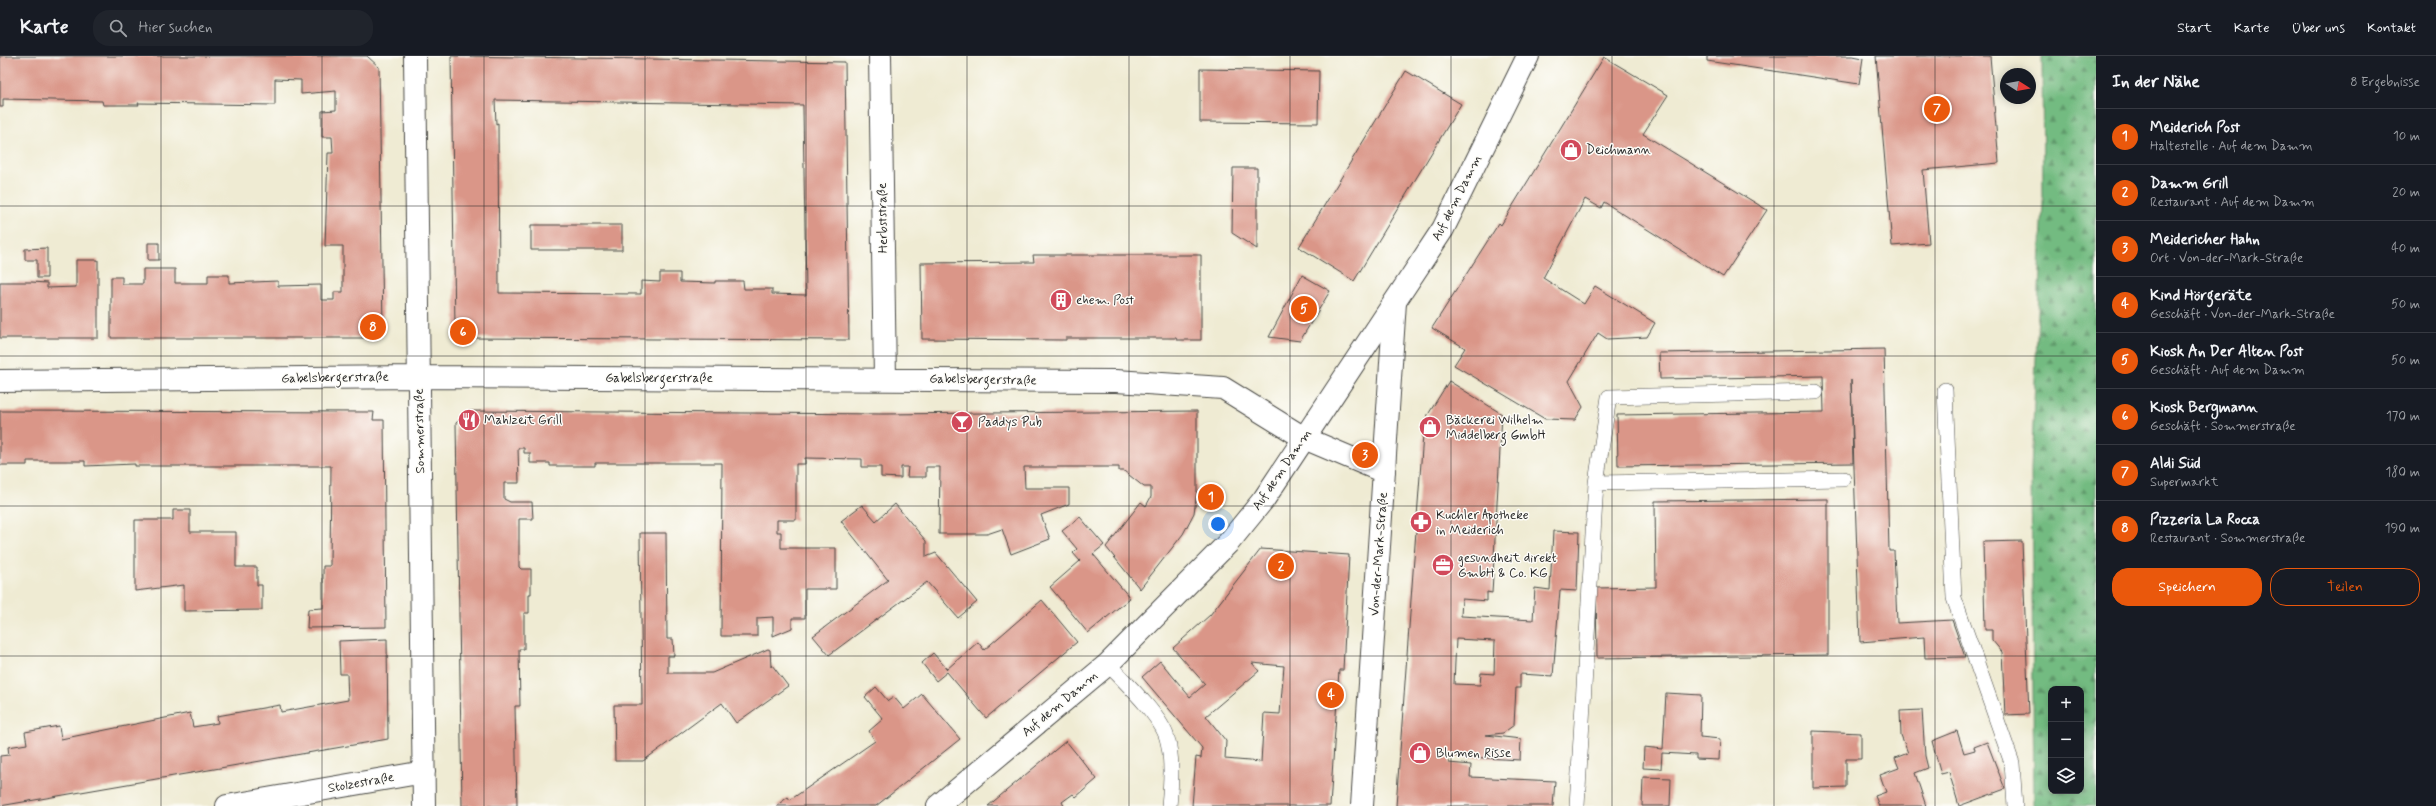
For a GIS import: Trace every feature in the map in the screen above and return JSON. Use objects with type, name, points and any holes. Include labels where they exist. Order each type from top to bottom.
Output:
[{"type":"street","name":"Sommerstraße","points":[[415,56],[424,806]]},
{"type":"street","name":"Herbststraße","points":[[880,56],[885,379]]},
{"type":"street","name":"Auf dem Damm","points":[[938,806],[1108,664],[1229,542],[1264,499],[1443,229],[1528,56]]},
{"type":"street","name":"Von-der-Mark-Straße","points":[[1362,806],[1395,302]]},
{"type":"street","name":"Gabelsbergerstraße","points":[[0,381],[420,377],[885,379],[1116,381],[1223,388],[1304,438],[1384,472]]},
{"type":"street","name":"Stolzestraße","points":[[227,806],[424,772]]},
{"type":"lane","points":[[1945,390],[1954,598],[2012,763],[2015,806]]},
{"type":"lane","points":[[1577,806],[1596,483],[1609,397],[1816,392]]},
{"type":"lane","points":[[1596,483],[1842,479]]},
{"type":"lane","points":[[1108,664],[1147,705],[1167,738],[1171,775],[1169,806]]},
{"type":"green space","points":[[2042,56],[2096,56],[2096,806],[2034,806],[2031,470],[2043,202]]},
{"type":"building","points":[[0,56],[367,56],[379,67],[383,329],[374,338],[111,338],[111,277],[122,277],[122,284],[143,284],[143,269],[175,269],[175,283],[208,283],[208,275],[229,275],[229,283],[278,281],[278,286],[321,285],[321,300],[334,300],[334,292],[343,292],[343,246],[325,246],[328,153],[333,153],[332,137],[322,137],[322,111],[336,110],[336,91],[301,94],[301,80],[275,79],[275,105],[138,103],[139,105],[103,105],[102,101],[3,99],[3,107],[0,107]]},
{"type":"building","points":[[451,56],[845,62],[849,340],[465,338],[455,328]],"holes":[[[495,100],[803,105],[806,295],[772,294],[772,289],[744,289],[743,281],[715,281],[715,283],[680,282],[680,273],[660,273],[660,282],[641,281],[641,294],[499,293],[498,123],[496,124]]]},
{"type":"building","points":[[1707,56],[1853,56],[1863,58],[1859,84],[1707,61]]},
{"type":"building","points":[[1876,56],[1990,56],[1999,163],[1923,170],[1929,243],[1892,246]]},
{"type":"building","points":[[1604,57],[1668,95],[1643,134],[1767,210],[1723,277],[1604,202],[1601,208],[1585,199],[1543,278],[1584,304],[1595,286],[1655,323],[1647,337],[1607,339],[1598,333],[1569,381],[1583,407],[1575,420],[1545,419],[1454,365],[1465,348],[1432,328],[1499,223],[1501,225]]},
{"type":"building","points":[[1200,69],[1319,71],[1318,123],[1200,122]]},
{"type":"building","points":[[1406,71],[1461,104],[1354,281],[1299,247]]},
{"type":"building","points":[[1233,168],[1257,168],[1257,249],[1232,233]]},
{"type":"building","points":[[531,225],[622,225],[622,250],[531,250]]},
{"type":"building","points":[[148,243],[159,243],[159,260],[148,260]]},
{"type":"building","points":[[47,248],[47,278],[37,278],[37,260],[25,260],[25,249]]},
{"type":"building","name":"ehem. Post","points":[[1033,255],[1201,255],[1201,340],[1177,340],[1176,338],[1066,338],[1066,340],[922,339],[921,263],[1034,262]]},
{"type":"building","points":[[76,260],[98,260],[98,338],[0,338],[0,282],[47,283],[47,288],[76,287]]},
{"type":"building","points":[[1302,275],[1330,291],[1300,341],[1269,337]]},
{"type":"building","points":[[1884,349],[1889,551],[1894,551],[1897,623],[1952,620],[1965,657],[1925,658],[1924,637],[1860,642],[1851,380],[1853,463],[1618,466],[1617,415],[1824,412],[1823,376],[1660,379],[1659,353]]},
{"type":"building","points":[[1449,381],[1502,414],[1492,593],[1487,592],[1487,601],[1462,599],[1461,616],[1533,620],[1535,588],[1550,590],[1553,531],[1579,532],[1577,591],[1560,590],[1553,676],[1520,674],[1520,688],[1516,688],[1514,725],[1503,733],[1486,735],[1521,739],[1520,760],[1450,756],[1449,763],[1471,765],[1470,777],[1555,781],[1553,806],[1396,806],[1424,421]],"holes":[[[1456,639],[1495,641],[1494,674],[1481,673],[1480,685],[1454,684]]]},
{"type":"building","points":[[0,411],[374,412],[373,420],[384,420],[386,627],[307,628],[308,609],[323,608],[323,566],[330,566],[331,466],[135,466],[135,464],[85,466],[85,461],[27,461],[27,465],[0,465]]},
{"type":"building","points":[[469,411],[884,414],[1197,411],[1197,492],[1194,513],[1183,534],[1140,589],[1106,547],[1141,502],[1146,506],[1151,497],[1151,487],[1144,487],[1124,471],[1119,471],[1119,467],[1024,467],[1025,488],[1069,488],[1069,504],[1041,515],[1050,539],[1011,554],[1002,529],[987,534],[939,534],[940,467],[926,467],[926,477],[907,477],[908,467],[901,467],[901,478],[881,477],[881,467],[862,467],[862,459],[805,458],[805,464],[796,464],[796,520],[777,520],[777,532],[781,532],[781,548],[836,548],[836,589],[805,589],[805,618],[792,618],[792,628],[773,636],[773,617],[757,618],[757,636],[721,636],[722,463],[595,463],[595,466],[550,466],[550,463],[530,463],[530,453],[524,453],[524,448],[518,448],[519,483],[504,483],[504,499],[510,502],[532,502],[533,519],[519,519],[519,567],[521,569],[531,569],[531,594],[529,594],[529,613],[524,613],[524,649],[519,649],[520,706],[515,706],[517,806],[462,806],[456,423]]},
{"type":"building","points":[[1828,499],[1828,655],[1597,658],[1596,588],[1656,587],[1655,501]]},
{"type":"building","points":[[895,504],[926,541],[926,557],[936,553],[977,602],[958,618],[927,582],[829,655],[813,636],[888,580],[841,521],[862,505],[876,521]]},
{"type":"building","points":[[173,510],[190,510],[190,532],[236,532],[236,567],[257,567],[257,585],[262,585],[262,610],[184,611],[184,585],[135,591],[135,520],[173,520]]},
{"type":"building","points":[[1080,517],[1104,545],[1093,554],[1130,598],[1088,633],[1050,587],[1080,561],[1073,553],[1077,549],[1062,531]]},
{"type":"building","points":[[640,533],[666,533],[667,639],[673,639],[674,656],[668,656],[668,673],[712,673],[768,649],[770,650],[771,667],[772,665],[788,686],[736,723],[722,703],[643,761],[615,761],[614,705],[642,705]]},
{"type":"building","points":[[2022,541],[2029,714],[2005,715],[2002,652],[1992,640],[1992,630],[1985,630],[1983,542]]},
{"type":"building","points":[[1261,549],[1349,555],[1343,670],[1339,670],[1330,806],[1192,806],[1196,757],[1201,758],[1202,748],[1142,677],[1160,661],[1190,697],[1205,684],[1173,648],[1210,615]],"holes":[[[1252,663],[1284,666],[1280,714],[1264,713],[1261,762],[1225,759],[1226,741],[1206,716],[1259,671]]]},
{"type":"building","points":[[1042,600],[1077,642],[986,718],[947,672],[936,681],[922,663],[933,653],[947,669],[978,642],[984,650]]},
{"type":"building","points":[[387,639],[388,739],[0,806],[0,756],[9,755],[8,747],[27,744],[25,732],[59,726],[61,739],[190,713],[193,727],[218,723],[217,716],[280,705],[281,712],[348,700],[347,674],[340,674],[339,641]]},
{"type":"building","points":[[876,687],[888,701],[894,697],[904,709],[922,694],[960,739],[876,806],[776,806],[788,797],[790,800],[875,741],[869,731],[883,719],[865,697]]},
{"type":"building","points":[[1666,693],[1701,695],[1700,737],[1720,739],[1719,760],[1696,759],[1696,755],[1662,753],[1661,769],[1643,768],[1644,747],[1663,749]]},
{"type":"building","points":[[1922,710],[1925,756],[1928,768],[1915,773],[1926,806],[1879,806],[1875,796],[1886,792],[1880,775],[1899,768],[1895,758],[1908,753],[1901,735],[1900,711]]},
{"type":"building","points":[[1813,731],[1861,733],[1861,759],[1846,759],[1846,787],[1813,788]]},
{"type":"building","points":[[1957,731],[1964,753],[1975,750],[1974,747],[1987,742],[2005,789],[1959,806],[1949,772],[1941,774],[1932,741]]},
{"type":"building","points":[[1066,741],[1097,779],[1076,797],[1073,794],[1062,802],[1064,806],[988,806]]},
{"type":"building","points":[[1643,777],[1671,778],[1670,806],[1642,806]]},
{"type":"place","name":"Aldi Süd","points":[[1937,109]]},
{"type":"place","name":"Deichmann","points":[[1571,150]]},
{"type":"place","name":"ehem. Post","points":[[1061,300]]},
{"type":"place","name":"Kiosk An Der Alten Post","points":[[1304,309]]},
{"type":"place","name":"Pizzeria La Rocca","points":[[373,327]]},
{"type":"place","name":"Kiosk Bergmann","points":[[463,332]]},
{"type":"place","name":"Mahlzeit Grill","points":[[469,420]]},
{"type":"place","name":"Paddys Pub","points":[[962,422]]},
{"type":"place","name":"Bäckerei Wilhelm Middelberg GmbH","points":[[1430,427]]},
{"type":"place","name":"Meidericher Hahn","points":[[1365,455]]},
{"type":"place","name":"Meiderich Post","points":[[1211,497]]},
{"type":"place","name":"Kuchler Apotheke in Meiderich","points":[[1421,522]]},
{"type":"place","name":"gesundheit direkt GmbH & Co. KG","points":[[1443,565]]},
{"type":"place","name":"Damm Grill","points":[[1281,566]]},
{"type":"place","name":"Kind Hörgeräte","points":[[1331,695]]},
{"type":"place","name":"Blumen Risse","points":[[1420,753]]}]
